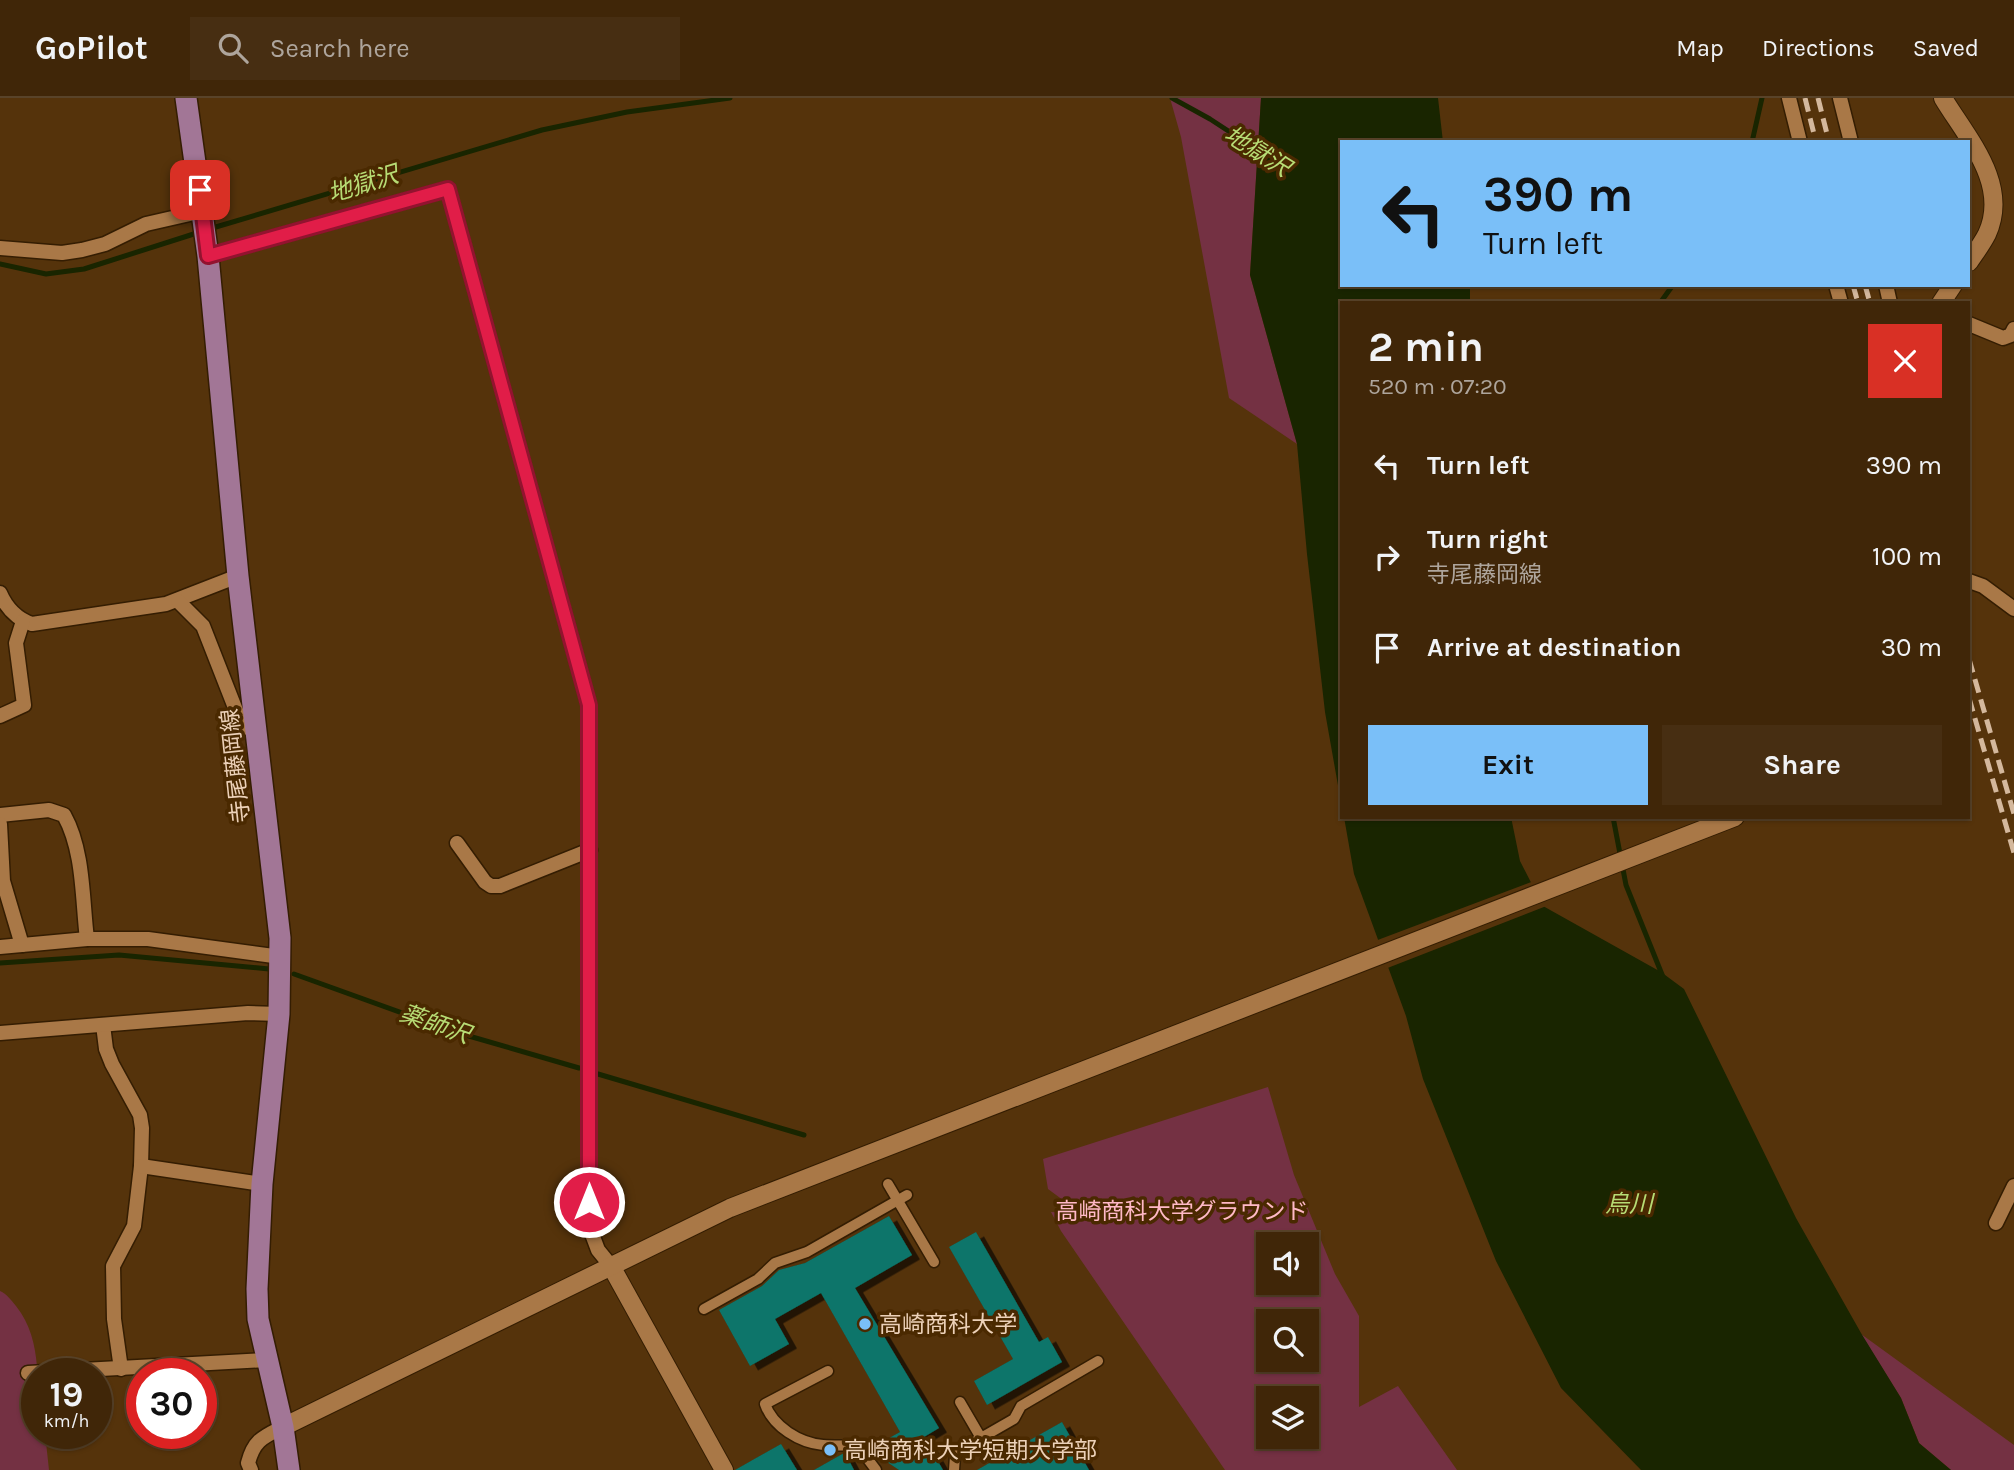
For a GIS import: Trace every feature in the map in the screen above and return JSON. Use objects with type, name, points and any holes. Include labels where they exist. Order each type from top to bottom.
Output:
[{"type":"main road","name":"寺尾藤岡線","points":[[186,98],[207,249],[238,576],[258,733],[281,957],[279,1014],[262,1184],[257,1289],[258,1319],[283,1427],[289,1470]]},
{"type":"main road","name":"寺尾藤岡線","points":[[283,1427],[304,1470]]},
{"type":"street","points":[[1789,98],[1800,140]]},
{"type":"street","points":[[1840,98],[1850,140]]},
{"type":"street","points":[[1943,98],[1980,155],[1992,190],[1991,223],[1970,260]]},
{"type":"street","points":[[207,249],[448,189],[589,705],[589,1226],[598,1250],[611,1266],[721,1468]]},
{"type":"street","points":[[0,248],[62,253],[82,250],[106,244],[146,224],[203,215]]},
{"type":"street","points":[[1970,324],[2003,338],[2011,335],[2014,329]]},
{"type":"street","points":[[0,593],[11,610],[23,621],[32,624],[178,601],[238,576]]},
{"type":"street","points":[[1970,578],[2014,609]]},
{"type":"street","points":[[178,601],[204,626],[239,718],[248,728],[258,733]]},
{"type":"street","points":[[0,716],[24,705],[16,643],[23,621]]},
{"type":"street","points":[[0,815],[49,810],[64,815],[71,829],[78,858],[87,939]]},
{"type":"street","points":[[251,1470],[248,1463],[252,1448],[261,1438],[730,1208],[1215,1017],[1730,819]]},
{"type":"street","points":[[0,824],[3,881],[22,945]]},
{"type":"street","points":[[457,843],[485,882],[491,886],[500,886],[590,850]]},
{"type":"street","points":[[0,947],[87,939],[148,939],[281,957]]},
{"type":"street","points":[[0,1033],[248,1013],[279,1014]]},
{"type":"street","points":[[103,1025],[106,1049],[112,1064],[140,1115],[141,1166],[134,1227],[113,1266],[114,1319],[121,1369]]},
{"type":"street","points":[[141,1166],[262,1184]]},
{"type":"street","points":[[888,1184],[902,1198],[934,1262]]},
{"type":"street","points":[[1996,1223],[2014,1186]]},
{"type":"street","points":[[704,1308],[758,1279],[775,1263],[807,1252],[902,1198]]},
{"type":"street","points":[[112,1369],[266,1360]]},
{"type":"street","points":[[954,1470],[955,1456],[960,1450],[1014,1419],[1021,1406],[1098,1361]]},
{"type":"street","points":[[828,1371],[765,1404],[766,1409],[789,1433],[809,1443],[858,1446],[876,1470]]},
{"type":"street","points":[[960,1402],[981,1438]]},
{"type":"green space","points":[[1170,98],[1261,98],[1250,275],[1297,444],[1229,398],[1181,137]]},
{"type":"green space","name":"高崎商科大学グラウンド","points":[[1268,1087],[1294,1175],[1318,1232],[1256,1232],[1256,1295],[1319,1295],[1319,1235],[1335,1274],[1359,1316],[1359,1407],[1398,1386],[1457,1470],[1225,1470],[1061,1231],[1051,1212],[1088,1214],[1071,1206],[1048,1189],[1043,1159]]},
{"type":"green space","points":[[0,1291],[7,1295],[25,1320],[35,1350],[36,1358],[21,1358],[21,1449],[47,1449],[49,1470],[0,1470]]},
{"type":"green space","points":[[1861,1334],[2014,1445],[2014,1470],[1951,1470],[1919,1443],[1901,1398]]},
{"type":"water","points":[[1261,98],[1438,98],[1443,140],[1340,140],[1340,287],[1470,287],[1470,301],[1340,301],[1340,797],[1325,712],[1297,444],[1250,275]]},
{"type":"water","name":"烏川","points":[[1344,819],[1511,819],[1520,861],[1543,906],[1661,972],[1684,989],[1796,1218],[1901,1398],[1919,1443],[1951,1470],[1641,1470],[1561,1388],[1496,1261],[1423,1079],[1406,1016],[1354,874]]},
{"type":"pier","points":[[1534,881],[1549,905],[1385,969],[1375,941]]},
{"type":"building","points":[[889,1216],[912,1255],[855,1288],[939,1428],[924,1437],[943,1470],[899,1470],[878,1456],[873,1447],[900,1432],[821,1293],[775,1319],[789,1344],[750,1366],[719,1310],[762,1286],[779,1270],[805,1263]]},
{"type":"building","points":[[976,1232],[1039,1342],[1048,1337],[1062,1362],[987,1405],[974,1381],[1013,1359],[949,1247]]},
{"type":"building","points":[[1062,1422],[1089,1470],[977,1470]]},
{"type":"building","points":[[781,1444],[797,1470],[735,1470]]},
{"type":"building","points":[[844,1453],[854,1470],[814,1470]]},
{"type":"waterway","name":"地獄沢","points":[[209,229],[542,130],[627,112],[730,98]]},
{"type":"waterway","name":"地獄沢","points":[[1172,98],[1262,153]]},
{"type":"waterway","points":[[1752,140],[1762,98]]},
{"type":"waterway","name":"地獄沢","points":[[0,264],[46,274],[84,269],[200,232]]},
{"type":"waterway","points":[[1661,301],[1672,287]]},
{"type":"waterway","points":[[1613,819],[1626,885],[1663,977]]},
{"type":"waterway","name":"薬師沢","points":[[0,963],[119,955],[269,969]]},
{"type":"waterway","name":"薬師沢","points":[[294,974],[455,1032],[579,1068]]},
{"type":"waterway","name":"薬師沢","points":[[598,1074],[804,1135]]},
{"type":"railway","points":[[1805,98],[1816,140]]},
{"type":"railway","points":[[1818,98],[1828,140]]},
{"type":"railway","points":[[1854,287],[1857,301]]},
{"type":"railway","points":[[1866,287],[1869,301]]},
{"type":"railway","points":[[1970,662],[2014,814]]},
{"type":"railway","points":[[1970,701],[2014,853]]},
{"type":"place","name":"高崎商科大学","points":[[865,1324]]},
{"type":"place","name":"高崎商科大学短期大学部","points":[[830,1450]]},
{"type":"route","points":[[200,190],[208,256],[448,189],[589,705],[589,1202]]}]
